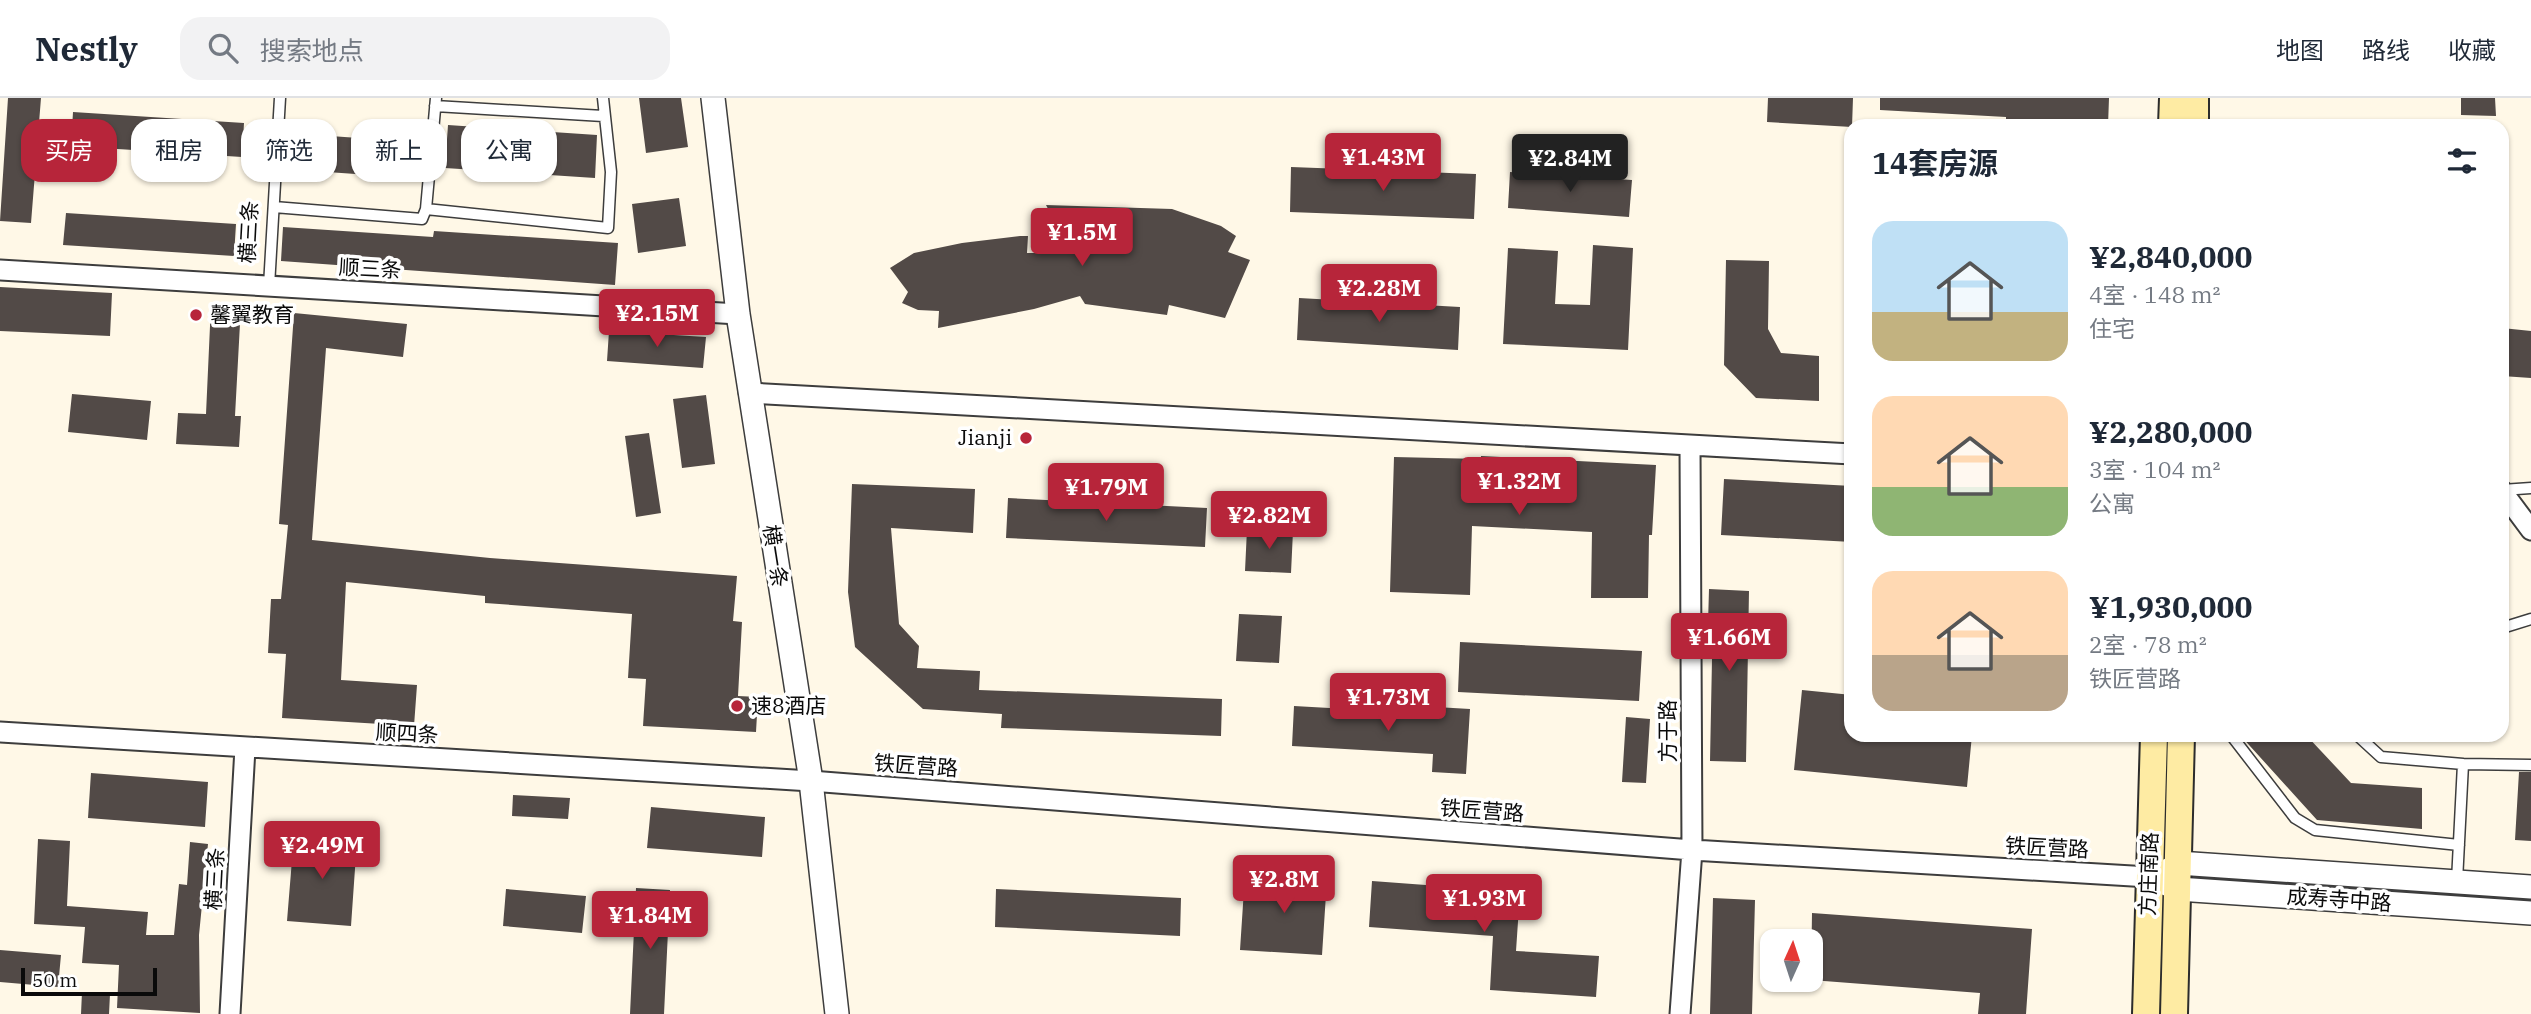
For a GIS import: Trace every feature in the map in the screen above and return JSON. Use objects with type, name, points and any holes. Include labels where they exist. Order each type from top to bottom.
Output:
[{"type":"main road","points":[[2172,119],[2173,98]]},
{"type":"main road","points":[[2195,98],[2195,119]]},
{"type":"main road","name":"方庄南路","points":[[2146,1014],[2154,742]]},
{"type":"main road","name":"方庄南路","points":[[2174,1014],[2181,742]]},
{"type":"street","name":"横一条","points":[[713,98],[749,393],[811,781],[837,1014]]},
{"type":"street","name":"顺三条","points":[[0,270],[738,314]]},
{"type":"street","points":[[749,393],[1844,454]]},
{"type":"street","name":"方于路","points":[[1680,1014],[1692,850],[1690,446]]},
{"type":"street","points":[[2509,500],[2531,530]]},
{"type":"street","name":"顺四条","points":[[0,732],[811,781]]},
{"type":"street","name":"横三条","points":[[230,1014],[245,748]]},
{"type":"street","name":"铁匠营路","points":[[811,781],[1692,850],[2149,877]]},
{"type":"street","name":"成寿寺中路","points":[[2178,876],[2531,913]]},
{"type":"street","name":"成寿寺中路","points":[[2149,877],[2456,882],[2531,887]]},
{"type":"lane","name":"横三条","points":[[269,286],[280,98]]},
{"type":"lane","points":[[426,209],[608,228],[611,172],[603,98]]},
{"type":"lane","points":[[274,207],[422,219],[426,209],[436,102],[603,116]]},
{"type":"lane","points":[[2509,490],[2531,488]]},
{"type":"lane","points":[[2509,626],[2531,619]]},
{"type":"lane","points":[[2236,742],[2295,818],[2315,830],[2459,845]]},
{"type":"lane","points":[[2365,742],[2381,757],[2463,764],[2531,765]]},
{"type":"lane","points":[[2456,882],[2463,764]]},
{"type":"building","points":[[8,98],[41,98],[39,119],[21,119],[21,182],[34,182],[31,223],[0,221]]},
{"type":"building","points":[[639,98],[681,98],[688,147],[646,153]]},
{"type":"building","points":[[1768,98],[1853,98],[1852,119],[1844,119],[1844,127],[1767,122]]},
{"type":"building","points":[[1880,98],[2109,98],[2108,119],[2006,119],[1880,110]]},
{"type":"building","points":[[2461,98],[2495,98],[2496,116],[2461,115]]},
{"type":"building","points":[[73,112],[182,119],[131,119],[131,150],[117,149],[117,119],[73,119]]},
{"type":"building","points":[[227,122],[241,123],[241,157],[227,156]]},
{"type":"building","points":[[448,125],[461,126],[461,169],[447,168]]},
{"type":"building","points":[[557,132],[597,135],[595,178],[557,175]]},
{"type":"building","points":[[337,136],[351,137],[351,174],[337,173]]},
{"type":"building","points":[[1291,167],[1476,174],[1474,219],[1290,212]]},
{"type":"building","points":[[1510,172],[1632,180],[1629,217],[1508,208]]},
{"type":"building","points":[[679,198],[686,246],[638,253],[632,204]]},
{"type":"building","points":[[1046,205],[1172,209],[1221,226],[1236,236],[1228,252],[1250,260],[1225,318],[1169,305],[1167,315],[1085,304],[1080,296],[1034,309],[938,328],[939,311],[918,310],[902,303],[908,292],[890,268],[914,253],[962,243],[1028,236],[1027,253],[1071,253]]},
{"type":"building","points":[[66,213],[236,224],[234,256],[63,245]]},
{"type":"building","points":[[283,227],[433,237],[434,231],[618,243],[615,285],[281,261]]},
{"type":"building","points":[[1593,245],[1633,248],[1628,350],[1503,344],[1508,248],[1558,251],[1555,304],[1590,305]]},
{"type":"building","points":[[1726,260],[1769,261],[1768,329],[1781,353],[1819,356],[1819,401],[1756,398],[1724,365]]},
{"type":"building","points":[[0,287],[112,293],[110,336],[0,331]]},
{"type":"building","points":[[1299,298],[1460,307],[1458,350],[1297,340]]},
{"type":"building","points":[[211,304],[241,305],[235,416],[241,416],[239,447],[176,444],[178,413],[206,414]]},
{"type":"building","points":[[294,313],[407,324],[403,357],[326,348],[312,540],[490,558],[737,576],[733,621],[742,622],[738,696],[758,697],[756,732],[643,726],[646,679],[628,678],[632,614],[485,603],[485,596],[346,582],[341,680],[417,685],[414,726],[282,718],[286,654],[268,653],[271,599],[281,599],[288,525],[279,524]]},
{"type":"building","points":[[2509,329],[2531,331],[2531,378],[2509,376]]},
{"type":"building","points":[[609,331],[706,337],[703,368],[607,361]]},
{"type":"building","points":[[72,394],[151,401],[147,440],[68,432]]},
{"type":"building","points":[[706,395],[715,464],[682,468],[673,399]]},
{"type":"building","points":[[649,433],[661,513],[636,517],[625,436]]},
{"type":"building","points":[[1481,456],[1656,465],[1652,535],[1649,535],[1648,598],[1591,598],[1592,532],[1472,526],[1470,595],[1390,592],[1394,457],[1481,459]]},
{"type":"building","points":[[1724,479],[1844,486],[1844,542],[1721,535]]},
{"type":"building","points":[[852,484],[975,489],[973,533],[891,528],[899,624],[919,646],[917,668],[980,671],[979,690],[1222,699],[1221,736],[1001,728],[1002,714],[923,709],[855,647],[848,592]]},
{"type":"building","points":[[1008,498],[1207,508],[1205,547],[1006,538]]},
{"type":"building","points":[[1247,529],[1293,531],[1291,573],[1245,571]]},
{"type":"building","points":[[1709,589],[1749,591],[1746,762],[1710,761],[1712,659],[1707,659]]},
{"type":"building","points":[[1239,614],[1282,616],[1279,663],[1236,661]]},
{"type":"building","points":[[1460,642],[1642,651],[1639,701],[1458,692]]},
{"type":"building","points":[[1802,690],[1844,694],[1844,742],[1971,742],[1967,787],[1794,770]]},
{"type":"building","points":[[1294,706],[1436,714],[1436,707],[1470,709],[1466,774],[1432,772],[1433,754],[1292,746]]},
{"type":"building","points":[[1626,717],[1650,719],[1646,783],[1622,782]]},
{"type":"building","points":[[2246,742],[2313,742],[2351,783],[2422,788],[2422,829],[2317,820]]},
{"type":"building","points":[[2519,772],[2531,772],[2531,841],[2515,840]]},
{"type":"building","points":[[91,773],[208,782],[205,827],[88,818]]},
{"type":"building","points":[[513,795],[570,798],[568,819],[512,816]]},
{"type":"building","points":[[651,807],[765,817],[762,857],[647,848]]},
{"type":"building","points":[[294,835],[357,840],[351,926],[287,921]]},
{"type":"building","points":[[38,839],[70,841],[67,906],[148,912],[146,935],[174,935],[179,884],[187,885],[190,842],[208,844],[199,935],[200,1013],[117,1008],[119,965],[82,963],[85,927],[34,924]]},
{"type":"building","points":[[1245,874],[1327,879],[1322,955],[1240,950]]},
{"type":"building","points":[[1372,881],[1520,892],[1516,951],[1599,956],[1596,997],[1490,990],[1493,936],[1369,927]]},
{"type":"building","points":[[636,888],[670,890],[664,1014],[630,1014]]},
{"type":"building","points":[[506,889],[586,896],[582,933],[503,926]]},
{"type":"building","points":[[996,889],[1181,898],[1180,936],[995,927]]},
{"type":"building","points":[[1713,898],[1755,900],[1752,1014],[1710,1014]]},
{"type":"building","points":[[1812,913],[2032,929],[2026,1014],[1978,1014],[1980,993],[1824,981],[1824,929],[1812,929]]},
{"type":"building","points":[[0,950],[61,955],[58,987],[0,982]]},
{"type":"building","points":[[82,992],[110,994],[109,1014],[81,1014]]},
{"type":"place","name":"馨翼教育","points":[[196,315]]},
{"type":"place","name":"Jianji","points":[[1026,438]]},
{"type":"place","name":"速8酒店","points":[[737,706]]}]
